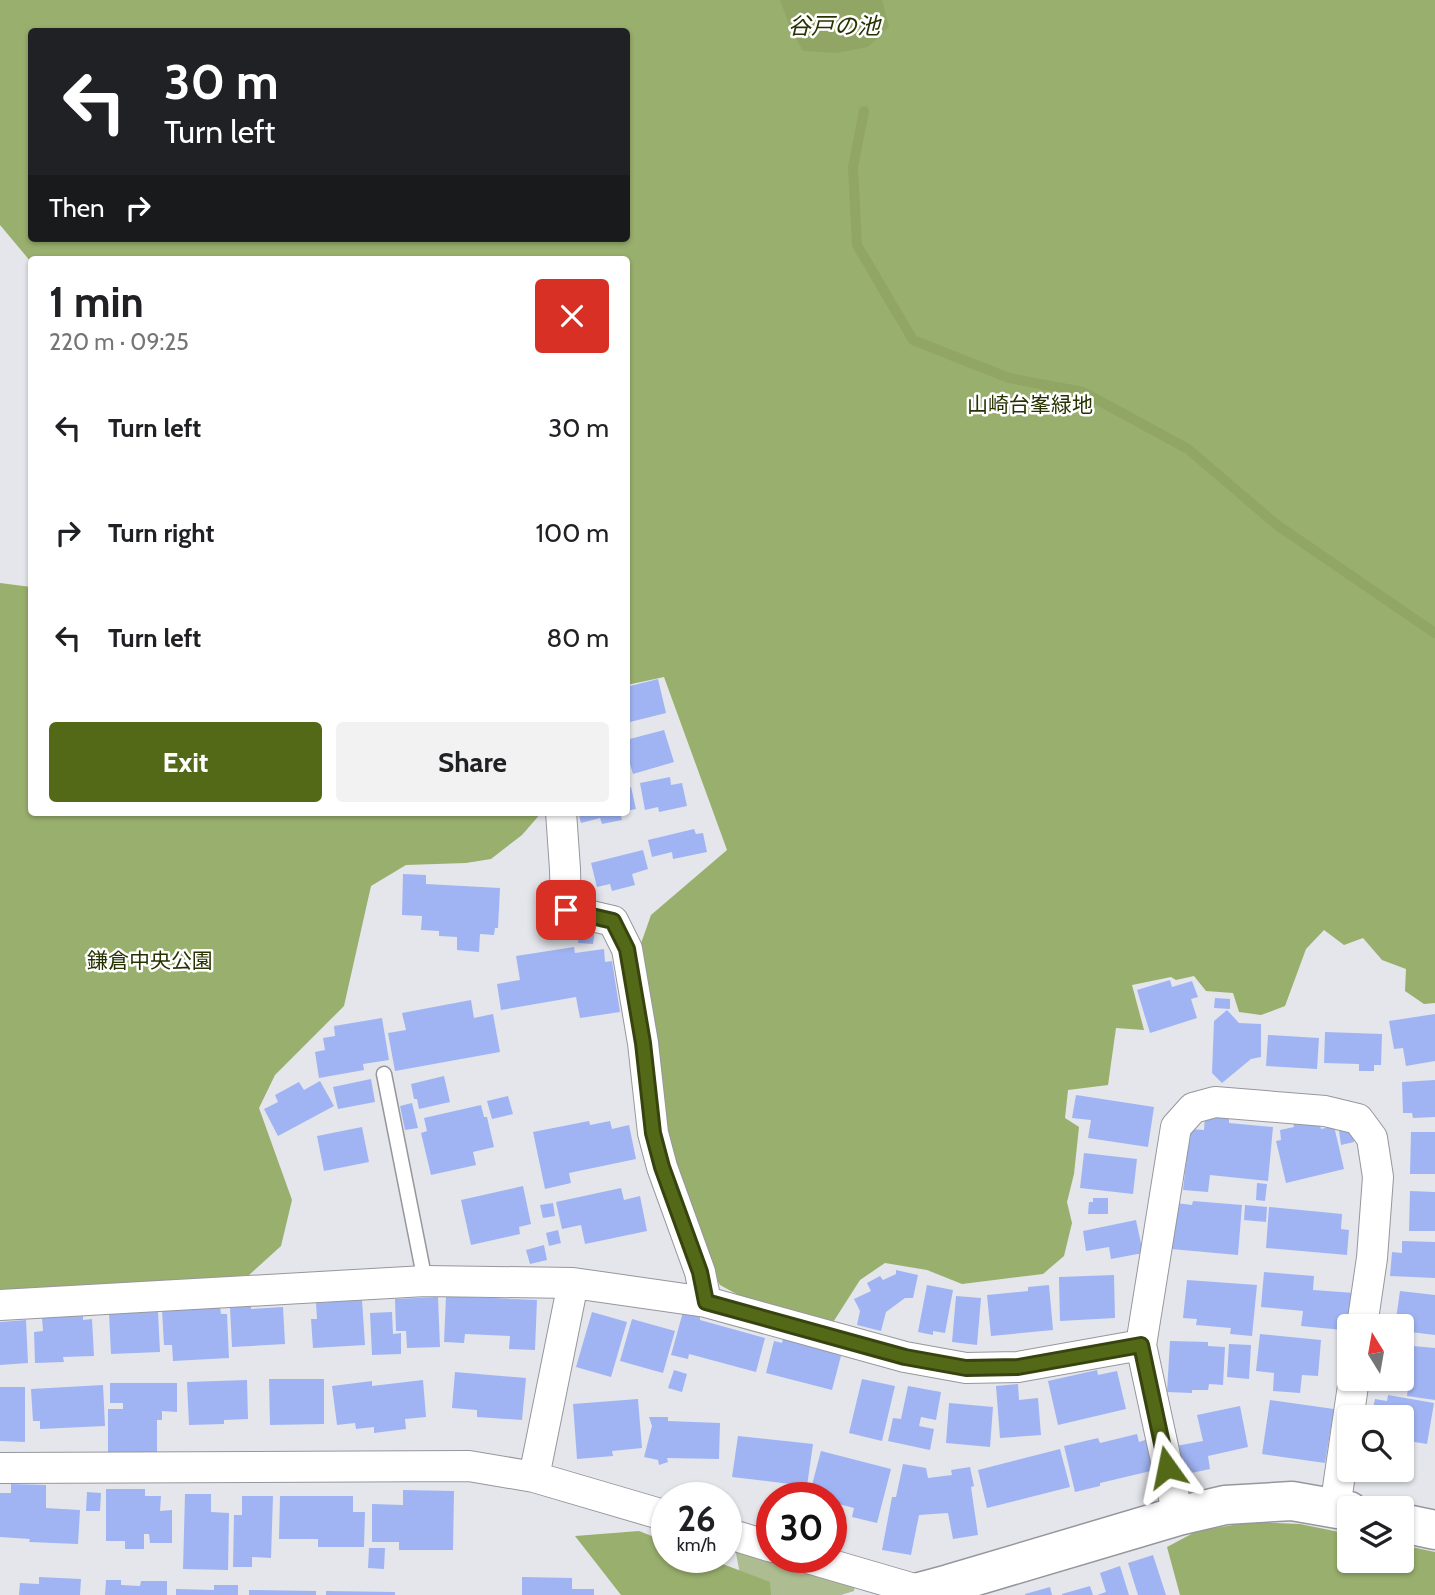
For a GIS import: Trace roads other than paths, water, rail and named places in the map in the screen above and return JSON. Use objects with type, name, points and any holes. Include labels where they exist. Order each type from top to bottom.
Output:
[{"type":"street","points":[[561,816],[566,910],[613,921],[627,949],[643,1043],[653,1133],[662,1167],[700,1272],[706,1302]]},
{"type":"street","points":[[1178,1516],[1141,1345],[1176,1127],[1193,1108],[1215,1102],[1325,1111],[1358,1119],[1372,1138],[1378,1177],[1373,1258],[1364,1314]]},
{"type":"street","points":[[0,1305],[425,1281],[573,1283],[706,1302],[905,1357],[966,1368],[1018,1367],[1141,1345]]},
{"type":"street","points":[[534,1477],[573,1283]]},
{"type":"street","points":[[1343,1496],[1353,1391]]},
{"type":"street","points":[[0,1468],[469,1466],[534,1477],[651,1511]]},
{"type":"street","points":[[847,1568],[933,1591],[1178,1516],[1225,1505],[1292,1501],[1337,1509]]},
{"type":"street","points":[[1414,1526],[1435,1530]]},
{"type":"lane","points":[[384,1074],[425,1281]]},
{"type":"water","name":"谷戸の池","points":[[780,0],[882,0],[889,27],[868,47],[836,53],[803,51]]},
{"type":"waterway","points":[[864,111],[853,167],[857,245],[913,340],[1009,378],[1083,392],[1188,449],[1277,525],[1435,633]]},
{"type":"park label","name":"山崎台峯緑地","points":[[1030,405]]},
{"type":"park label","name":"鎌倉中央公園","points":[[150,961]]}]
